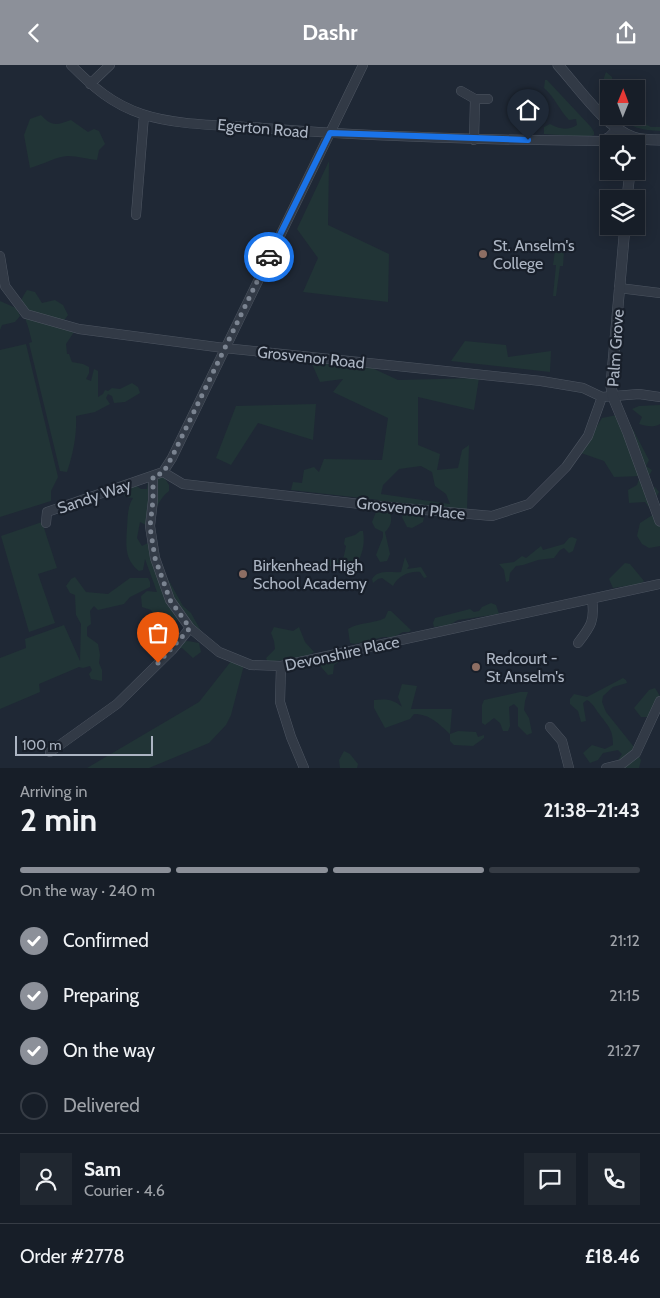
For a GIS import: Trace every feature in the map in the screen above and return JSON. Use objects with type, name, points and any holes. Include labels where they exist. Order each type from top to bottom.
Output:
[{"type":"street","name":"Egerton Road","points":[[72,65],[90,84],[115,103],[144,115],[181,121],[330,133],[474,139],[601,141],[609,137],[617,129]]},
{"type":"street","points":[[90,84],[110,65]]},
{"type":"street","points":[[153,476],[163,473],[172,457],[364,65]]},
{"type":"street","points":[[558,65],[599,112],[626,135]]},
{"type":"street","points":[[461,91],[476,99],[488,99]]},
{"type":"street","points":[[474,139],[476,99]]},
{"type":"street","points":[[136,215],[144,115]]},
{"type":"street","points":[[645,141],[660,140]]},
{"type":"street","name":"Palm Grove","points":[[624,235],[607,397],[646,479],[660,521]]},
{"type":"street","name":"Grosvenor Road","points":[[0,256],[2,286],[26,314],[79,329],[224,348],[542,381],[584,388],[607,397],[639,394],[660,397]]},
{"type":"street","points":[[619,288],[660,293]]},
{"type":"street","name":"Grosvenor Place","points":[[163,473],[183,483],[359,504],[492,516],[530,504],[566,467],[588,436],[607,397]]},
{"type":"street","name":"Sandy Way","points":[[46,523],[47,512],[153,476]]},
{"type":"street","name":"Devonshire Place","points":[[153,476],[150,527],[155,558],[170,600],[190,628],[219,652],[251,665],[281,666],[660,584]]},
{"type":"street","points":[[578,643],[590,627],[593,610],[592,599]]},
{"type":"street","points":[[50,752],[117,703],[172,649],[190,628]]},
{"type":"street","points":[[281,666],[280,702],[291,737],[304,768]]},
{"type":"street","points":[[606,768],[622,765],[636,753],[660,701]]},
{"type":"street","points":[[550,727],[562,741],[569,768]]},
{"type":"shaded area","points":[[606,72],[612,77],[612,80],[604,80]]},
{"type":"shaded area","points":[[545,80],[591,127],[594,135],[589,137],[544,134],[544,127],[550,124],[564,129],[577,125],[576,119],[569,120],[544,88]]},
{"type":"shaded area","points":[[41,115],[48,122],[55,124],[71,120],[88,132],[94,129],[99,131],[105,144],[99,150],[97,160],[64,156],[30,168],[24,135],[30,119]]},
{"type":"shaded area","points":[[645,124],[651,127],[660,127],[660,131],[648,130],[632,125]]},
{"type":"shaded area","points":[[329,161],[328,225],[389,254],[388,302],[303,292],[318,258],[297,229]]},
{"type":"shaded area","points":[[555,251],[564,252],[563,266],[560,266],[556,296],[553,296],[556,265],[553,265]]},
{"type":"shaded area","points":[[27,290],[35,292],[42,303],[55,300],[63,305],[68,315],[63,322],[74,332],[66,344],[67,354],[69,354],[72,362],[89,367],[86,379],[91,381],[94,369],[98,371],[98,397],[105,390],[108,391],[112,388],[120,389],[132,383],[138,387],[140,393],[125,402],[114,403],[112,396],[108,394],[106,398],[110,404],[95,412],[76,416],[74,444],[67,472],[60,471],[29,343],[32,342],[21,309],[21,302]]},
{"type":"shaded area","points":[[0,301],[16,308],[20,316],[15,322],[2,325],[0,330]]},
{"type":"shaded area","points":[[465,341],[506,345],[508,357],[551,351],[550,372],[451,361]]},
{"type":"shaded area","points":[[26,344],[58,477],[51,491],[51,501],[0,517],[0,350]]},
{"type":"shaded area","points":[[322,363],[372,368],[398,380],[479,378],[474,410],[418,397],[418,445],[440,454],[437,470],[458,468],[462,450],[469,445],[467,510],[383,504],[379,500],[291,490],[293,482],[302,483],[304,470],[314,467],[319,472],[324,459],[382,460],[388,418],[333,392],[343,379],[320,382],[312,364]],"holes":[[[421,466],[432,472],[435,486],[446,494],[450,504],[381,494],[383,485],[399,469]]]},
{"type":"shaded area","points":[[316,404],[313,440],[258,423],[231,465],[216,458],[236,406]]},
{"type":"shaded area","points":[[660,405],[660,424],[647,426],[639,424],[642,417],[632,409],[639,406]]},
{"type":"shaded area","points":[[622,414],[629,422],[649,460],[646,466],[652,470],[648,478],[651,490],[655,487],[659,492],[656,497],[660,512],[660,546],[649,548],[642,544],[637,536],[640,523],[654,514],[645,502],[629,503],[628,490],[637,485],[640,476],[614,477],[604,461],[581,453],[602,418]]},
{"type":"shaded area","points":[[155,475],[164,477],[169,485],[169,491],[162,498],[158,506],[155,524],[146,525],[140,522],[137,538],[142,546],[148,543],[183,606],[191,613],[201,631],[192,632],[178,620],[173,622],[174,632],[171,643],[188,641],[199,643],[201,652],[193,658],[182,648],[158,654],[152,639],[159,626],[151,610],[142,607],[141,596],[147,591],[157,592],[145,559],[143,570],[139,571],[128,557],[126,540],[128,512],[133,498],[125,497],[121,488],[134,484],[141,489],[147,489],[148,481]]},
{"type":"shaded area","points":[[382,510],[390,513],[391,516],[390,524],[385,532],[390,554],[387,561],[380,562],[376,555],[383,532],[375,528],[372,522],[376,512]]},
{"type":"shaded area","points":[[414,513],[424,517],[423,522],[412,528],[407,527],[402,517],[403,515]]},
{"type":"shaded area","points":[[42,522],[57,568],[38,574],[55,623],[29,632],[1,536]]},
{"type":"shaded area","points":[[363,531],[364,544],[356,564],[349,564],[343,570],[326,565],[327,561],[332,559],[343,560],[346,546],[344,544],[345,538],[355,535]]},
{"type":"shaded area","points":[[572,537],[577,539],[573,551],[569,553],[564,548],[554,558],[516,566],[510,573],[509,581],[506,582],[504,570],[499,564],[514,562],[522,556],[526,558],[541,546],[543,550],[564,544]]},
{"type":"shaded area","points":[[405,557],[409,566],[407,569],[421,567],[427,577],[424,578],[420,572],[416,572],[408,573],[401,577],[393,586],[382,578],[373,583],[372,579],[378,574],[401,572]]},
{"type":"shaded area","points":[[625,563],[630,564],[644,581],[640,584],[613,588],[609,579]]},
{"type":"shaded area","points":[[75,577],[86,592],[108,594],[130,578],[148,578],[150,587],[130,597],[124,604],[98,610],[94,606],[90,611],[91,624],[87,627],[87,636],[98,644],[102,681],[91,679],[89,674],[92,670],[90,666],[79,667],[39,684],[40,692],[0,709],[0,658],[26,648],[25,639],[64,625],[80,661],[81,624],[76,615],[75,595],[70,593],[66,586]]},
{"type":"shaded area","points":[[491,603],[496,605],[499,614],[458,620],[449,625],[434,627],[435,618],[470,609],[474,612],[479,611],[482,607]]},
{"type":"shaded area","points":[[388,611],[391,611],[411,630],[394,637],[383,637],[355,644],[350,643],[348,629],[385,618]]},
{"type":"shaded area","points":[[274,627],[293,631],[299,627],[305,642],[314,652],[306,657],[268,662],[266,658],[275,649],[271,633]]},
{"type":"shaded area","points":[[342,657],[342,660],[334,665],[333,674],[328,675],[317,662]]},
{"type":"shaded area","points":[[232,660],[244,665],[231,715],[226,725],[209,743],[149,768],[87,768],[199,702]]},
{"type":"shaded area","points":[[623,678],[627,683],[613,687],[603,696],[602,702],[606,712],[634,747],[641,760],[639,768],[617,768],[618,760],[622,754],[618,750],[603,753],[598,760],[590,763],[583,753],[592,745],[605,749],[613,745],[610,729],[593,705],[587,700],[583,703],[586,721],[581,722],[578,711],[570,704],[570,699],[574,694],[587,697]]},
{"type":"shaded area","points":[[402,684],[417,686],[411,709],[452,709],[450,734],[434,720],[420,714],[414,714],[410,719],[385,728],[374,708],[374,700],[389,700],[396,702],[402,707],[398,697]]},
{"type":"shaded area","points":[[655,688],[660,696],[660,706],[649,717],[641,717],[634,708],[649,690]]},
{"type":"shaded area","points":[[528,692],[524,710],[529,718],[532,733],[527,735],[518,726],[518,708],[514,704],[509,707],[510,726],[508,731],[503,731],[500,723],[494,718],[485,725],[482,723],[482,705],[484,700]]},
{"type":"shaded area","points":[[458,731],[476,732],[478,737],[484,735],[484,738],[473,746],[454,745],[450,741],[450,734]]},
{"type":"shaded area","points":[[344,751],[350,754],[358,764],[357,768],[340,768],[339,760]]},
{"type":"way so far","points":[[158,663],[190,628],[170,600],[155,558],[150,527],[153,476],[163,473],[172,457],[269,257]]},
{"type":"place","name":"St. Anselm's College","points":[[483,254]]},
{"type":"place","name":"Birkenhead High School Academy","points":[[243,574]]},
{"type":"place","name":"Redcourt - St Anselm's","points":[[476,667]]},
{"type":"route","points":[[269,257],[330,133],[528,140]]}]
